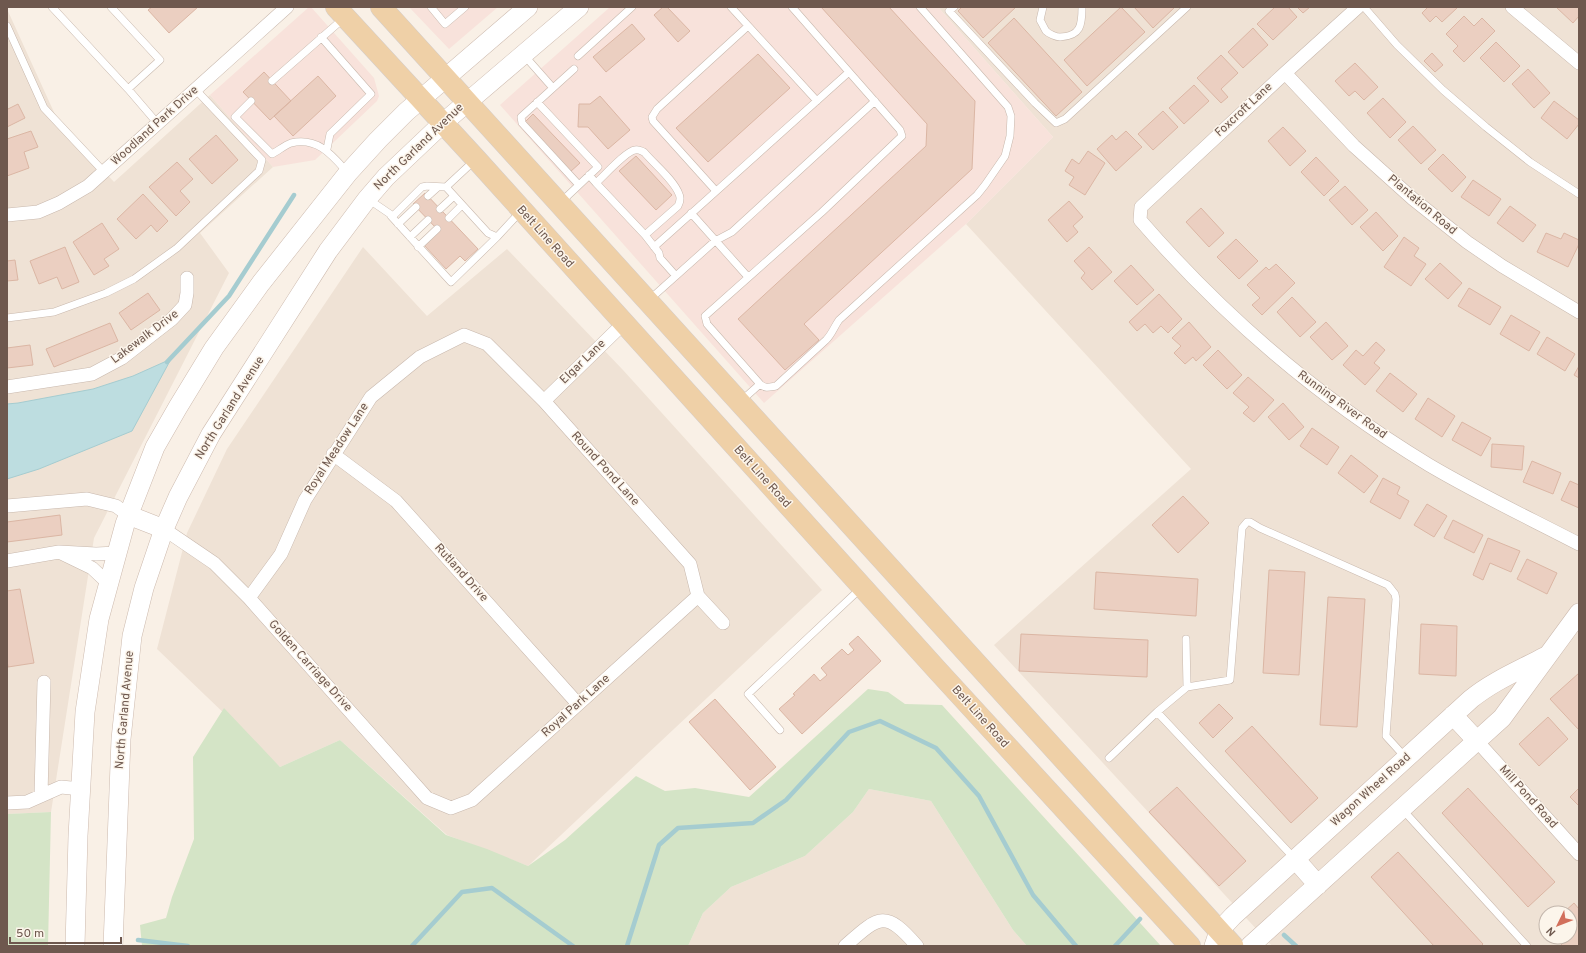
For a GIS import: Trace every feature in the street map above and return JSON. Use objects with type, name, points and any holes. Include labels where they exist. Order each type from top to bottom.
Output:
[{"type":"main road","points":[[381,7],[886,565],[1216,938],[1233,946]]},
{"type":"main road","points":[[75,946],[85,712],[99,619],[128,515],[155,446],[214,348],[261,283],[348,173],[378,140],[421,99],[528,7]]},
{"type":"main road","name":"North Garland Avenue","points":[[113,946],[121,739],[132,636],[164,529],[178,497],[211,434],[328,251],[367,198],[386,177],[467,101],[579,7]]},
{"type":"main road","name":"Belt Line Road","points":[[341,12],[476,159],[770,486],[1190,946]]},
{"type":"main road","points":[[623,324],[648,302]]},
{"type":"main road","points":[[770,486],[794,463]]},
{"type":"main road","points":[[128,515],[164,529]]},
{"type":"main road","points":[[862,587],[886,565]]},
{"type":"main road","name":"Wagon Wheel Road","points":[[1250,946],[1502,718],[1579,613]]},
{"type":"main road","name":"Wagon Wheel Road","points":[[1216,938],[1296,860],[1453,715],[1487,686],[1547,655]]},
{"type":"main road","points":[[1453,715],[1477,741]]},
{"type":"main road","points":[[1296,860],[1318,885]]},
{"type":"street","name":"Woodland Park Drive","points":[[7,215],[38,212],[59,203],[88,186],[287,7]]},
{"type":"street","name":"Foxcroft Lane","points":[[1140,220],[1141,207],[1358,7]]},
{"type":"street","points":[[1512,7],[1579,63]]},
{"type":"street","name":"Plantation Road","points":[[1285,73],[1354,146],[1413,199],[1467,242],[1502,266],[1579,312]]},
{"type":"street","name":"Running River Road","points":[[1140,220],[1174,260],[1238,322],[1321,392],[1383,436],[1429,465],[1469,488],[1579,544]]},
{"type":"street","name":"Lakewalk Drive","points":[[7,387],[92,374],[122,358],[172,319],[185,305],[188,293],[187,278]]},
{"type":"street","name":"Elgar Lane","points":[[544,401],[623,324]]},
{"type":"street","name":"Round Pond Lane","points":[[464,335],[487,344],[544,401],[690,564],[698,596],[723,623]]},
{"type":"street","name":"Royal Meadow Lane","points":[[249,598],[282,554],[305,500],[371,397],[420,357],[464,335]]},
{"type":"street","name":"Rutland Drive","points":[[334,454],[396,501],[578,704]]},
{"type":"street","points":[[7,506],[87,499],[116,506],[128,515]]},
{"type":"street","name":"Golden Carriage Drive","points":[[164,529],[214,563],[249,598],[428,798],[451,808]]},
{"type":"street","points":[[7,561],[59,552],[96,554],[117,553]]},
{"type":"street","points":[[59,552],[92,568],[108,583]]},
{"type":"street","name":"Royal Park Lane","points":[[451,808],[472,800],[698,596]]},
{"type":"street","points":[[41,795],[44,682]]},
{"type":"street","name":"Mill Pond Road","points":[[1477,741],[1579,854]]},
{"type":"street","points":[[7,803],[27,802],[61,787],[81,789]]},
{"type":"street","points":[[844,946],[866,927],[877,922],[887,920],[897,925],[917,946]]},
{"type":"lane","points":[[52,7],[128,89],[158,124]]},
{"type":"lane","points":[[111,7],[160,60],[128,89]]},
{"type":"lane","points":[[431,7],[445,24],[465,7]]},
{"type":"lane","points":[[578,56],[632,7]]},
{"type":"lane","points":[[731,7],[817,101]]},
{"type":"lane","points":[[792,7],[900,130],[902,136],[900,140],[822,212],[705,316],[708,324],[760,384],[763,387],[768,388],[776,386],[826,340],[833,332],[834,327],[839,320],[977,195],[1005,156],[1010,136],[1010,116],[1008,107],[920,7]]},
{"type":"lane","points":[[1043,7],[1040,20],[1047,32],[1057,37],[1070,37],[1078,30],[1082,20],[1082,7]]},
{"type":"lane","points":[[950,8],[1035,103],[1056,123],[1065,119],[1187,7]]},
{"type":"lane","points":[[1364,7],[1397,45],[1443,90],[1530,162],[1579,194]]},
{"type":"lane","points":[[272,80],[321,37],[341,12]]},
{"type":"lane","points":[[7,26],[44,108],[104,172]]},
{"type":"lane","points":[[716,191],[653,121],[652,117],[657,109],[748,26]]},
{"type":"lane","points":[[321,37],[371,94],[330,134],[327,149]]},
{"type":"lane","points":[[523,54],[553,88]]},
{"type":"lane","points":[[574,69],[521,117],[522,123],[579,185]]},
{"type":"lane","points":[[654,247],[850,72]]},
{"type":"lane","points":[[7,318],[54,312],[106,293],[134,279],[177,248],[259,171],[262,160],[196,90]]},
{"type":"lane","points":[[251,101],[234,117],[272,154],[291,143],[311,143],[327,149],[348,173]]},
{"type":"lane","points":[[648,302],[715,240],[732,232],[875,101]]},
{"type":"lane","points":[[538,102],[598,167],[560,203]]},
{"type":"lane","points":[[596,183],[633,150],[638,149],[644,152],[674,186],[680,195],[681,201],[678,206],[645,235]]},
{"type":"lane","points":[[391,216],[395,215],[422,187],[446,187],[476,159]]},
{"type":"lane","points":[[589,175],[645,235],[660,258],[676,276]]},
{"type":"lane","points":[[428,196],[438,187]]},
{"type":"lane","points":[[446,187],[488,233],[497,237]]},
{"type":"lane","points":[[440,209],[454,196]]},
{"type":"lane","points":[[367,198],[391,216],[451,282],[497,237],[521,210]]},
{"type":"lane","points":[[448,218],[462,205]]},
{"type":"lane","points":[[398,224],[416,207]]},
{"type":"lane","points":[[691,213],[748,277]]},
{"type":"lane","points":[[410,237],[428,220]]},
{"type":"lane","points":[[418,247],[437,229]]},
{"type":"lane","points":[[739,403],[760,384]]},
{"type":"lane","points":[[1109,758],[1157,712],[1187,687],[1230,680],[1242,528],[1247,522],[1250,522],[1260,528],[1388,585],[1395,594],[1396,599],[1386,736],[1406,758]]},
{"type":"lane","points":[[780,730],[748,694],[862,587]]},
{"type":"lane","points":[[1186,639],[1187,687]]},
{"type":"lane","points":[[1157,712],[1296,860]]},
{"type":"lane","points":[[1402,809],[1527,946]]},
{"type":"shaded area","points":[[309,7],[311,7],[374,78],[379,96],[377,101],[315,160],[273,167],[210,95]]},
{"type":"shaded area","points":[[409,7],[498,7],[449,49]]},
{"type":"shaded area","points":[[610,7],[938,7],[1053,137],[966,224],[764,403],[500,105]]},
{"type":"shaded area","points":[[938,7],[1579,7],[1579,946],[1272,946],[994,645],[1191,469],[966,224],[1053,137]]},
{"type":"shaded area","points":[[7,9],[58,121],[114,182],[210,95],[273,167],[200,233],[229,273],[94,538],[51,812],[7,814]]},
{"type":"shaded area","points":[[363,247],[427,316],[507,249],[623,370],[822,590],[528,866],[447,835],[340,740],[280,767],[157,649],[187,533],[227,449]]},
{"type":"shaded area","points":[[869,789],[931,801],[1013,930],[1027,946],[688,946],[703,913],[731,887],[805,856],[853,812]]},
{"type":"green space","points":[[868,689],[888,692],[905,704],[942,705],[1161,946],[1027,946],[1013,930],[931,801],[869,789],[853,812],[805,856],[731,887],[703,913],[688,946],[142,946],[140,925],[166,918],[172,897],[194,839],[193,757],[224,708],[280,767],[340,740],[446,835],[487,849],[528,866],[565,840],[636,776],[665,791],[695,788],[749,797]]},
{"type":"green space","points":[[51,812],[48,946],[7,946],[7,814]]},
{"type":"water","points":[[171,359],[132,431],[39,469],[7,479],[7,404],[93,389],[133,376]]},
{"type":"building","points":[[152,7],[198,7],[169,33],[148,10]]},
{"type":"building","points":[[663,7],[667,7],[690,31],[678,42],[654,15]]},
{"type":"building","points":[[821,7],[889,7],[975,101],[972,169],[804,324],[819,340],[785,370],[738,319],[926,146],[927,124]]},
{"type":"building","points":[[962,7],[1016,7],[983,38],[958,11]]},
{"type":"building","points":[[1121,7],[1145,32],[1087,86],[1064,60]]},
{"type":"building","points":[[1134,7],[1175,7],[1153,28]]},
{"type":"building","points":[[1275,7],[1288,7],[1297,17],[1273,40],[1257,24]]},
{"type":"building","points":[[1297,7],[1310,7],[1303,13]]},
{"type":"building","points":[[1428,7],[1457,8],[1442,22],[1436,16],[1430,22],[1422,13]]},
{"type":"building","points":[[1556,7],[1579,7],[1579,16],[1573,23]]},
{"type":"building","points":[[1464,16],[1474,26],[1482,18],[1495,31],[1464,62],[1453,51],[1458,46],[1446,34]]},
{"type":"building","points":[[1014,18],[1082,92],[1056,116],[988,43]]},
{"type":"building","points":[[632,24],[645,39],[606,72],[593,57]]},
{"type":"building","points":[[1253,28],[1268,45],[1243,68],[1228,52]]},
{"type":"building","points":[[1496,42],[1520,66],[1504,82],[1480,58]]},
{"type":"building","points":[[1432,53],[1443,65],[1435,72],[1424,61]]},
{"type":"building","points":[[758,54],[790,88],[708,162],[676,128]]},
{"type":"building","points":[[1221,55],[1238,73],[1221,89],[1228,97],[1221,103],[1197,78]]},
{"type":"building","points":[[1355,63],[1378,87],[1364,100],[1355,91],[1349,96],[1335,81]]},
{"type":"building","points":[[1528,69],[1550,93],[1534,108],[1512,84]]},
{"type":"building","points":[[264,72],[291,101],[270,120],[243,92]]},
{"type":"building","points":[[318,76],[336,96],[293,136],[274,116]]},
{"type":"building","points":[[1194,85],[1209,101],[1184,124],[1169,108]]},
{"type":"building","points":[[600,96],[630,130],[608,149],[588,127],[578,127],[579,104],[590,104]]},
{"type":"building","points":[[1383,98],[1406,122],[1390,138],[1367,113]]},
{"type":"building","points":[[1554,101],[1579,120],[1579,124],[1567,139],[1541,118]]},
{"type":"building","points":[[18,104],[25,118],[7,127],[7,107],[8,109]]},
{"type":"building","points":[[1163,111],[1178,127],[1153,150],[1138,134]]},
{"type":"building","points":[[533,114],[580,163],[570,172],[524,123]]},
{"type":"building","points":[[1413,126],[1436,150],[1421,164],[1398,140]]},
{"type":"building","points":[[1283,127],[1306,151],[1290,166],[1268,141]]},
{"type":"building","points":[[31,131],[38,147],[24,152],[29,168],[7,176],[7,139]]},
{"type":"building","points":[[1126,131],[1142,147],[1116,171],[1097,149],[1112,135],[1116,140]]},
{"type":"building","points":[[216,135],[238,160],[212,184],[189,159]]},
{"type":"building","points":[[1088,151],[1105,163],[1085,195],[1069,185],[1074,177],[1065,171],[1072,159],[1079,164]]},
{"type":"building","points":[[1443,154],[1466,177],[1452,192],[1428,169]]},
{"type":"building","points":[[636,156],[672,195],[656,210],[619,171]]},
{"type":"building","points":[[1316,157],[1339,181],[1324,196],[1301,172]]},
{"type":"building","points":[[177,162],[193,179],[180,191],[190,202],[176,216],[149,187]]},
{"type":"building","points":[[1473,180],[1501,199],[1489,216],[1461,197]]},
{"type":"building","points":[[1345,186],[1368,210],[1352,225],[1329,200]]},
{"type":"building","points":[[425,193],[478,249],[465,261],[460,256],[446,269],[424,245],[437,229],[413,204]]},
{"type":"building","points":[[143,194],[168,221],[157,232],[151,225],[136,239],[117,219]]},
{"type":"building","points":[[1069,201],[1083,217],[1073,226],[1078,232],[1067,242],[1048,220]]},
{"type":"building","points":[[1510,206],[1536,225],[1523,242],[1497,223]]},
{"type":"building","points":[[1201,208],[1224,233],[1209,247],[1186,222]]},
{"type":"building","points":[[1376,212],[1398,236],[1383,251],[1360,227]]},
{"type":"building","points":[[102,223],[119,249],[104,259],[109,266],[94,275],[73,242]]},
{"type":"building","points":[[1546,233],[1561,239],[1564,233],[1579,240],[1579,244],[1568,267],[1537,252]]},
{"type":"building","points":[[1404,237],[1419,248],[1414,256],[1426,264],[1411,286],[1384,267]]},
{"type":"building","points":[[1236,239],[1258,261],[1239,279],[1217,257]]},
{"type":"building","points":[[65,247],[79,282],[62,289],[57,277],[39,284],[30,261]]},
{"type":"building","points":[[1089,247],[1112,272],[1092,290],[1081,278],[1085,273],[1074,261]]},
{"type":"building","points":[[15,260],[18,280],[7,281],[7,261]]},
{"type":"building","points":[[1440,263],[1462,283],[1448,299],[1425,279]]},
{"type":"building","points":[[1276,264],[1295,283],[1262,315],[1252,305],[1260,298],[1247,285],[1266,267],[1269,270]]},
{"type":"building","points":[[1131,265],[1154,290],[1137,305],[1114,281]]},
{"type":"building","points":[[1469,288],[1501,307],[1490,325],[1458,306]]},
{"type":"building","points":[[148,293],[160,310],[131,330],[119,313]]},
{"type":"building","points":[[1159,294],[1182,319],[1168,333],[1161,326],[1153,333],[1145,324],[1137,331],[1129,322]]},
{"type":"building","points":[[1292,297],[1316,322],[1300,337],[1277,312]]},
{"type":"building","points":[[1511,315],[1540,332],[1529,351],[1500,334]]},
{"type":"building","points":[[1189,322],[1211,347],[1196,361],[1193,357],[1185,364],[1174,353],[1181,346],[1172,338]]},
{"type":"building","points":[[1326,322],[1348,346],[1332,360],[1310,337]]},
{"type":"building","points":[[110,323],[118,341],[54,367],[46,349]]},
{"type":"building","points":[[1547,337],[1575,354],[1565,371],[1537,354]]},
{"type":"building","points":[[1376,342],[1385,350],[1374,363],[1380,368],[1365,385],[1343,365],[1356,350],[1363,356]]},
{"type":"building","points":[[30,345],[33,365],[7,368],[7,348]]},
{"type":"building","points":[[1218,350],[1242,375],[1227,389],[1203,365]]},
{"type":"building","points":[[1579,366],[1579,378],[1574,375]]},
{"type":"building","points":[[1390,373],[1417,394],[1403,412],[1376,391]]},
{"type":"building","points":[[1248,377],[1274,400],[1254,422],[1243,413],[1249,407],[1233,393]]},
{"type":"building","points":[[1428,398],[1455,416],[1442,437],[1415,419]]},
{"type":"building","points":[[1283,403],[1304,427],[1289,440],[1268,417]]},
{"type":"building","points":[[1462,422],[1491,438],[1481,456],[1452,440]]},
{"type":"building","points":[[1312,428],[1339,447],[1327,465],[1300,446]]},
{"type":"building","points":[[1492,444],[1524,446],[1522,470],[1491,467]]},
{"type":"building","points":[[1351,455],[1378,476],[1364,493],[1338,473]]},
{"type":"building","points":[[1532,461],[1561,473],[1553,494],[1523,482]]},
{"type":"building","points":[[1383,478],[1400,487],[1397,494],[1409,501],[1400,519],[1370,502]]},
{"type":"building","points":[[1570,481],[1579,485],[1579,508],[1561,500]]},
{"type":"building","points":[[1183,496],[1209,523],[1178,553],[1152,525]]},
{"type":"building","points":[[1427,504],[1447,516],[1434,537],[1414,525]]},
{"type":"building","points":[[60,515],[62,535],[7,542],[7,522]]},
{"type":"building","points":[[1453,520],[1483,535],[1474,553],[1444,538]]},
{"type":"building","points":[[1488,538],[1520,551],[1511,572],[1490,563],[1483,580],[1473,575]]},
{"type":"building","points":[[1527,559],[1557,573],[1547,594],[1517,579]]},
{"type":"building","points":[[1269,570],[1305,572],[1299,675],[1263,673]]},
{"type":"building","points":[[1096,572],[1198,579],[1196,616],[1094,609]]},
{"type":"building","points":[[20,589],[34,663],[8,667],[7,591]]},
{"type":"building","points":[[1328,597],[1365,599],[1357,727],[1320,725]]},
{"type":"building","points":[[1421,624],[1457,626],[1456,676],[1419,674]]},
{"type":"building","points":[[1021,634],[1148,640],[1147,677],[1019,671]]},
{"type":"building","points":[[858,636],[881,661],[802,734],[779,709],[795,695],[793,694],[814,674],[820,681],[827,675],[821,668],[842,649],[848,655],[854,650],[849,644]]},
{"type":"building","points":[[1579,673],[1579,730],[1550,699]]},
{"type":"building","points":[[715,699],[776,767],[750,790],[689,722]]},
{"type":"building","points":[[1219,704],[1233,718],[1213,738],[1199,723]]},
{"type":"building","points":[[1548,717],[1568,739],[1539,766],[1519,744]]},
{"type":"building","points":[[1252,726],[1318,798],[1291,823],[1225,751]]},
{"type":"building","points":[[1177,787],[1246,861],[1219,886],[1149,812]]},
{"type":"building","points":[[1468,788],[1555,882],[1528,907],[1442,813]]},
{"type":"building","points":[[1579,788],[1579,806],[1570,797]]},
{"type":"building","points":[[1398,852],[1483,944],[1481,946],[1434,946],[1371,877]]},
{"type":"building","points":[[1578,908],[1579,946],[1562,945],[1578,945]]},
{"type":"waterway","points":[[167,362],[229,296],[294,195]]},
{"type":"waterway","points":[[627,946],[659,845],[678,828],[753,823],[786,800],[849,732],[880,721],[936,748],[979,796],[1033,895],[1076,946]]},
{"type":"waterway","points":[[412,946],[462,892],[492,888],[573,946]]},
{"type":"waterway","points":[[1115,946],[1140,919]]},
{"type":"waterway","points":[[1284,935],[1296,946]]},
{"type":"waterway","points":[[138,940],[188,946]]}]
